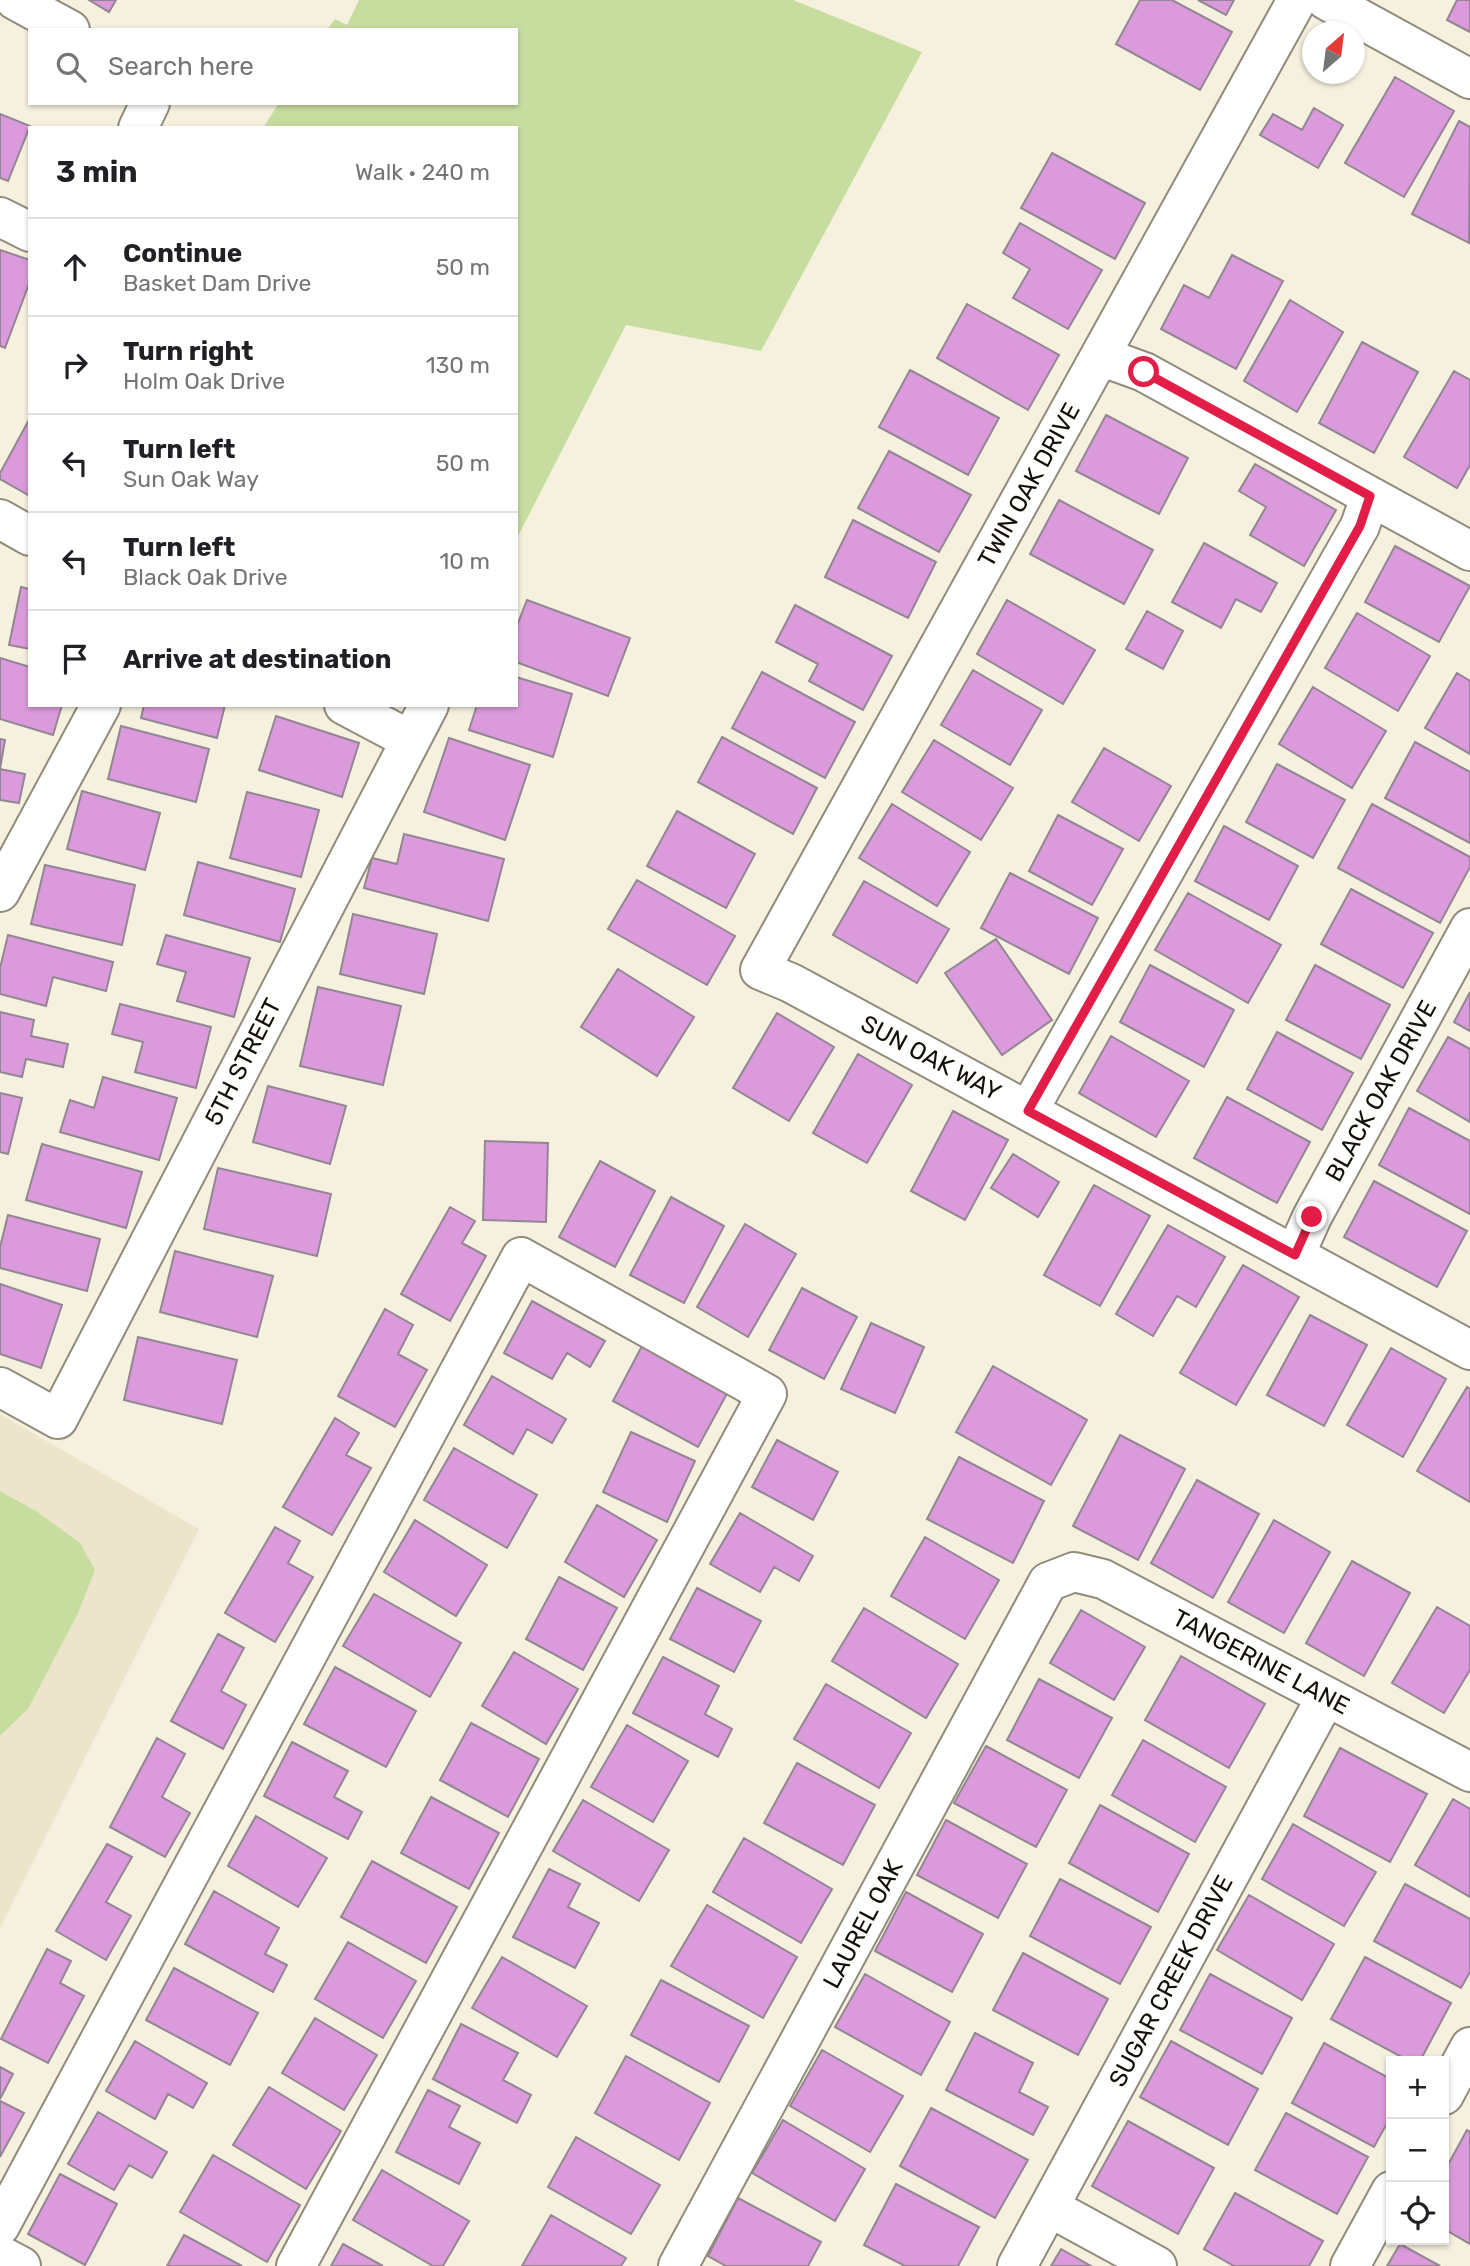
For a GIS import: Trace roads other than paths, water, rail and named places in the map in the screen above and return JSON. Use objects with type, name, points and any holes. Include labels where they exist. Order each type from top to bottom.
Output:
[{"type":"street","points":[[15,0],[66,28]]},
{"type":"street","name":"TWIN OAK DRIVE","points":[[760,970],[1297,0]]},
{"type":"street","points":[[1326,0],[1470,79]]},
{"type":"street","points":[[139,126],[149,105]]},
{"type":"street","points":[[0,217],[28,231]]},
{"type":"street","points":[[1100,356],[1144,372],[1470,551]]},
{"type":"street","points":[[1028,1111],[1360,526],[1370,496]]},
{"type":"street","points":[[0,519],[28,535]]},
{"type":"street","points":[[0,892],[100,707]]},
{"type":"street","points":[[348,707],[410,740]]},
{"type":"street","name":"5TH STREET","points":[[0,1387],[58,1419],[428,707]]},
{"type":"street","name":"BLACK OAK DRIVE","points":[[1295,1255],[1312,1217],[1470,928]]},
{"type":"street","name":"SUN OAK WAY","points":[[760,970],[791,983],[1470,1350]]},
{"type":"street","points":[[0,2226],[521,1257],[767,1394],[296,2266]]},
{"type":"street","name":"TANGERINE LANE","points":[[1048,1582],[1074,1572],[1103,1579],[1470,1772]]},
{"type":"street","name":"LAUREL OAK","points":[[678,2266],[1048,1582]]},
{"type":"street","name":"SUGAR CREEK DRIVE","points":[[1017,2266],[1326,1696]]},
{"type":"street","points":[[1455,2088],[1470,2047]]},
{"type":"street","points":[[1350,2266],[1386,2200]]},
{"type":"street","points":[[1049,2207],[1157,2266]]},
{"type":"street","points":[[0,2255],[21,2266]]}]
